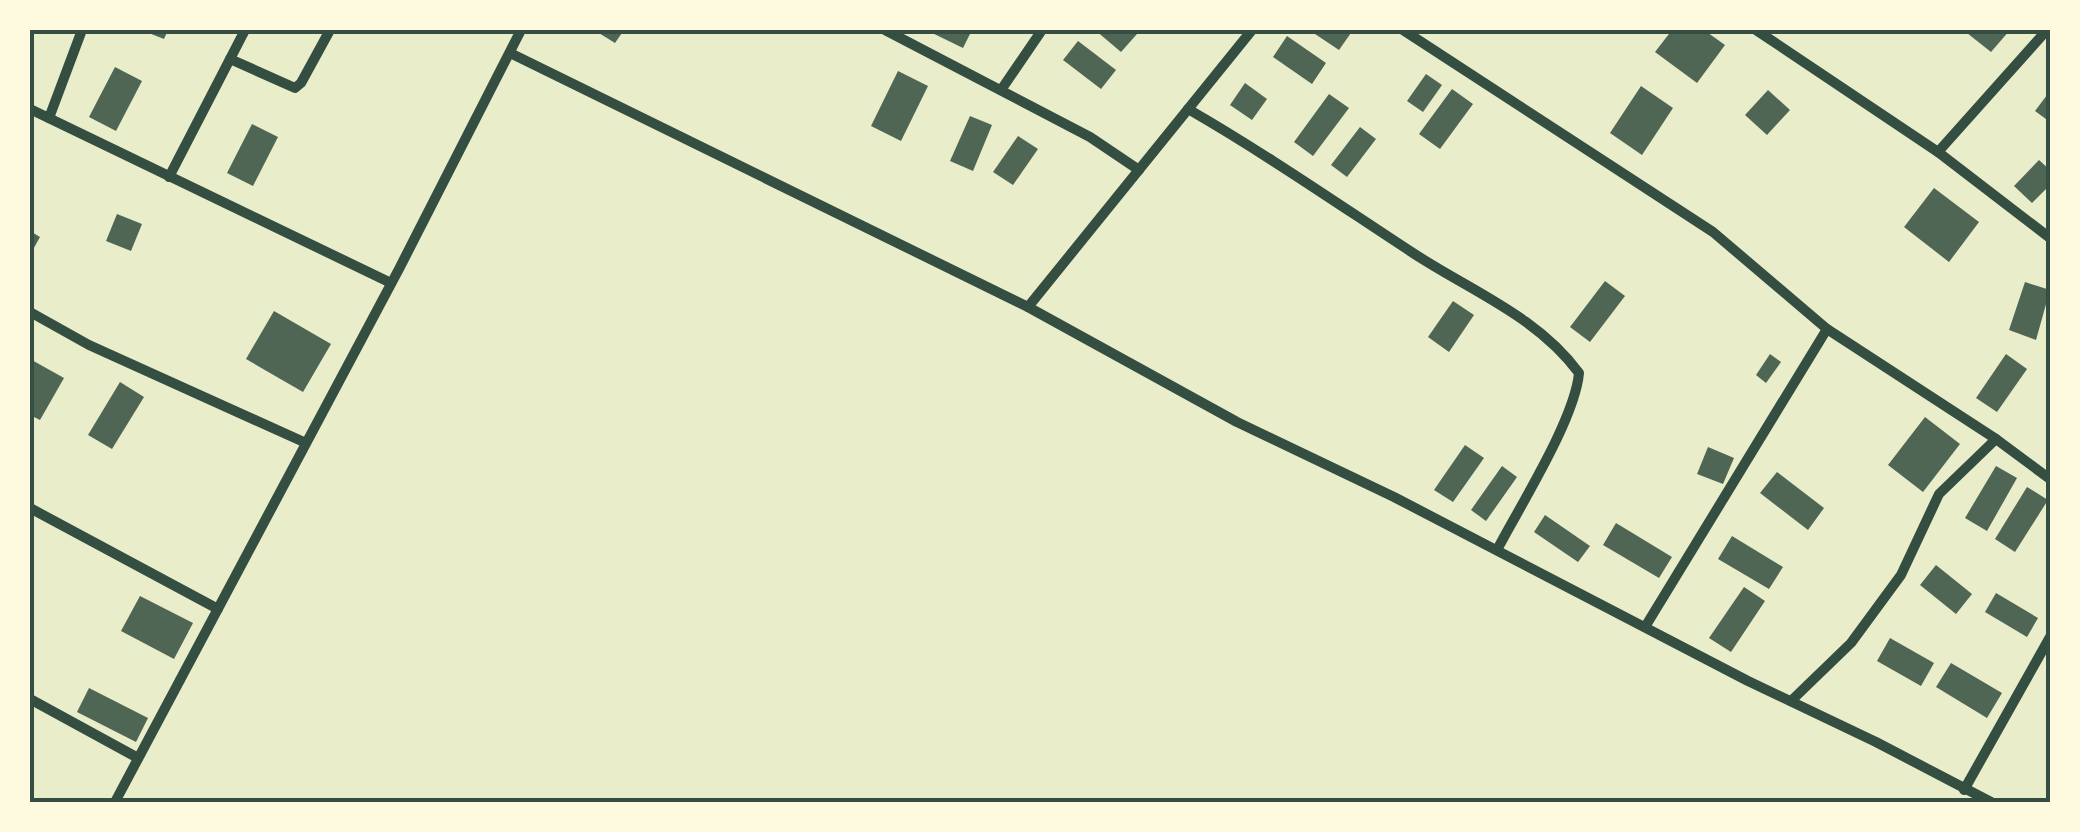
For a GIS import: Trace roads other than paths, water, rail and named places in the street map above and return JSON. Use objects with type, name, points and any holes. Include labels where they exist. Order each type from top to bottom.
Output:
[{"type":"street","points":[[49,118],[82,30]]},
{"type":"street","points":[[169,177],[245,30]]},
{"type":"street","points":[[230,58],[295,88],[330,30]]},
{"type":"street","points":[[115,802],[521,30]]},
{"type":"street","points":[[885,30],[1090,137],[1139,170]]},
{"type":"street","points":[[1001,90],[1042,30]]},
{"type":"street","points":[[1028,307],[1252,30]]},
{"type":"street","points":[[1403,30],[1713,232],[1828,329],[1996,438],[2050,479]]},
{"type":"street","points":[[1756,30],[1938,152],[2050,238]]},
{"type":"street","points":[[1938,152],[2047,30]]},
{"type":"street","points":[[510,52],[1028,307],[1237,422],[1991,802]]},
{"type":"street","points":[[30,108],[391,283]]},
{"type":"street","points":[[1188,109],[1274,158],[1416,255],[1518,315],[1559,346],[1579,373],[1578,388],[1564,420],[1497,550]]},
{"type":"street","points":[[30,312],[89,346],[306,442]]},
{"type":"street","points":[[1644,627],[1828,329]]},
{"type":"street","points":[[1790,701],[1851,643],[1901,574],[1939,494],[1996,438]]},
{"type":"street","points":[[30,508],[218,609]]},
{"type":"street","points":[[1964,790],[2050,637]]},
{"type":"street","points":[[30,699],[138,758]]}]
